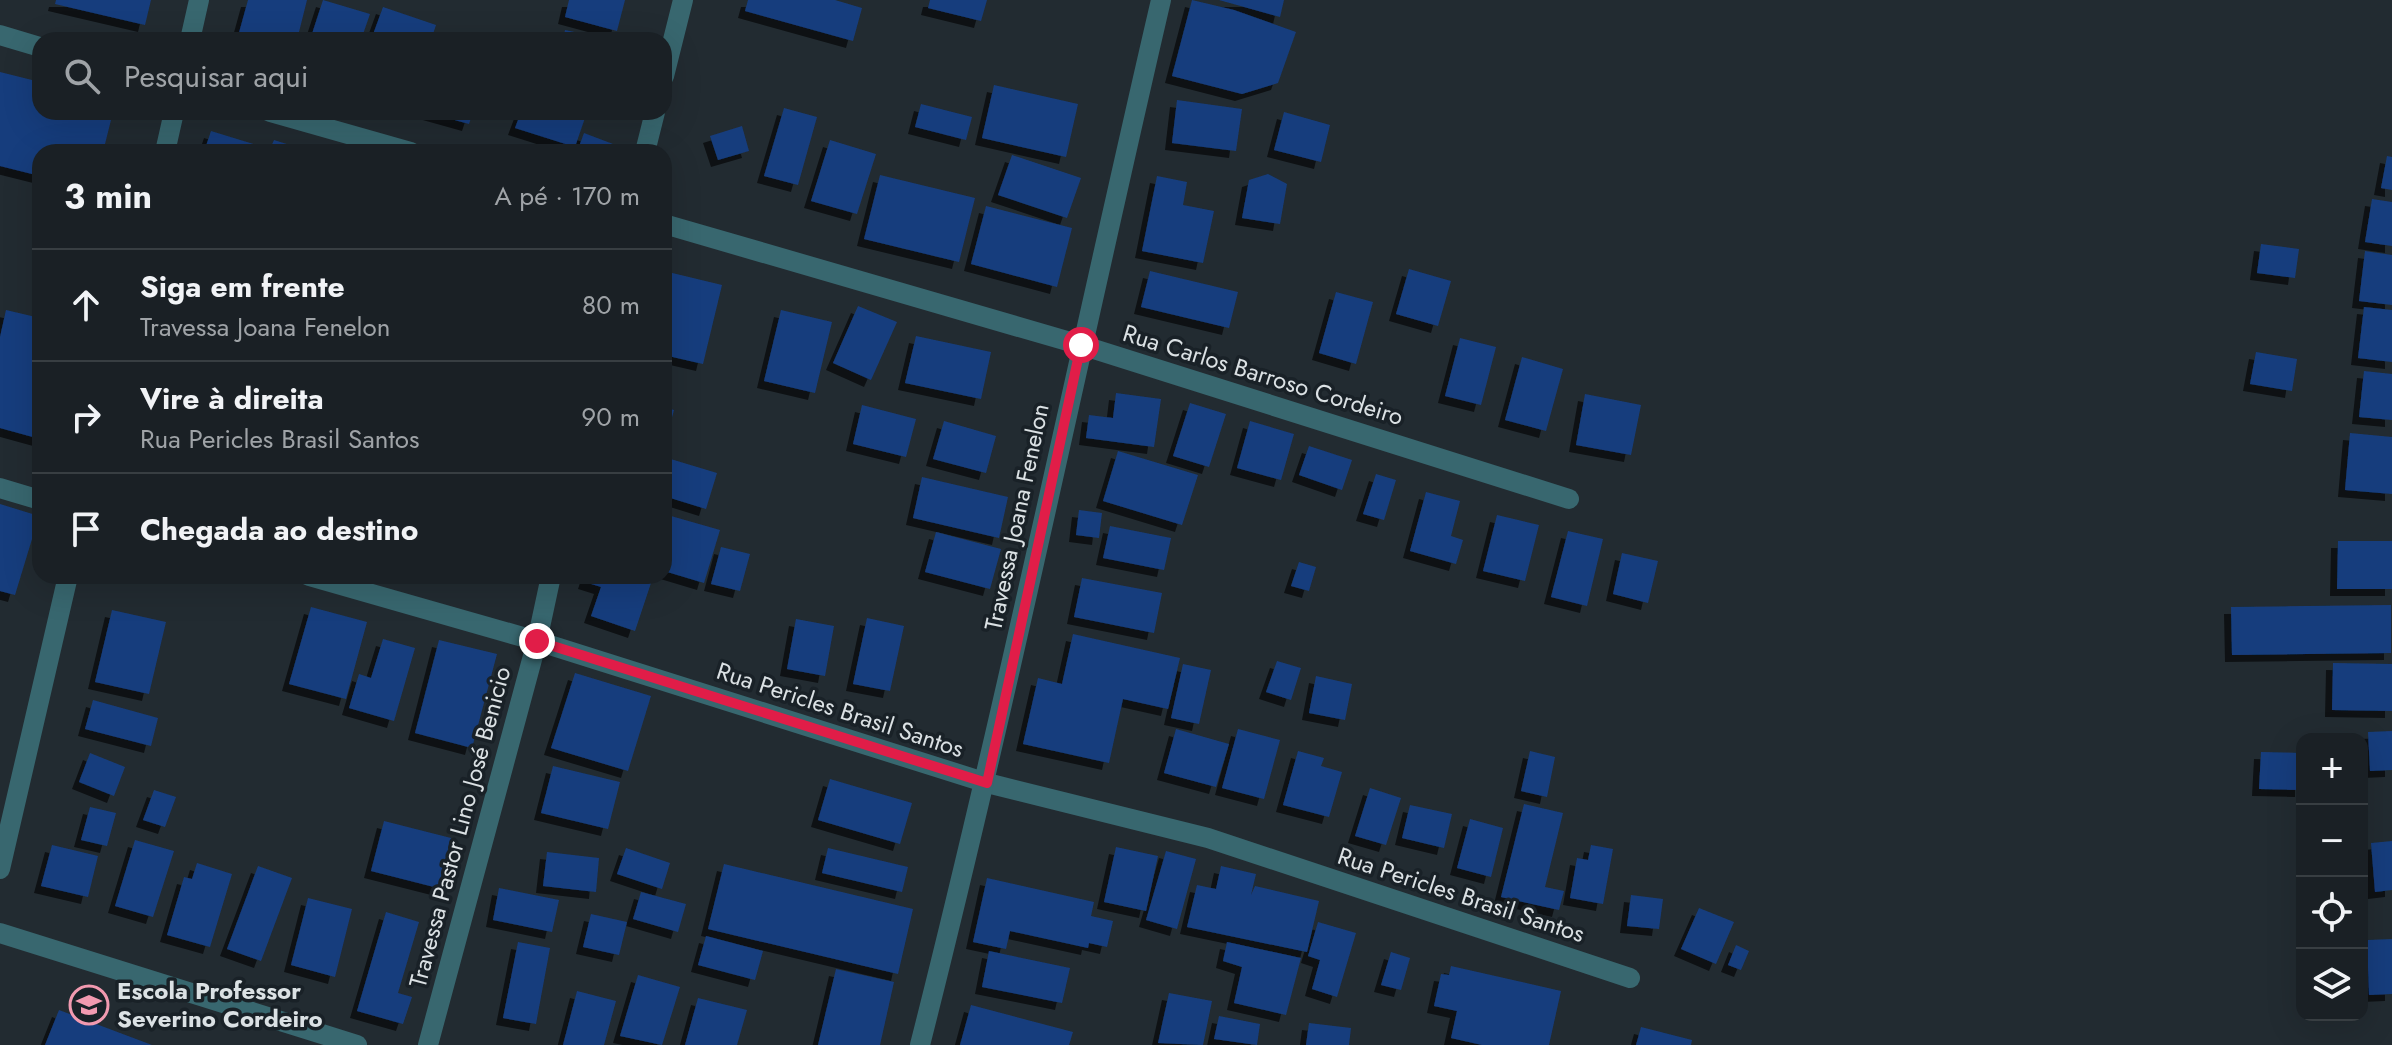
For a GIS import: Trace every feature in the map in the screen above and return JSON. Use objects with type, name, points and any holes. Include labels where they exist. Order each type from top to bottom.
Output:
[{"type":"street","points":[[192,32],[199,0]]},
{"type":"street","points":[[672,44],[683,0]]},
{"type":"street","name":"Travessa Joana Fenelon","points":[[920,1045],[987,783],[1081,345],[1161,0]]},
{"type":"street","points":[[0,35],[32,45]]},
{"type":"street","points":[[167,144],[172,120]]},
{"type":"street","points":[[298,120],[383,144]]},
{"type":"street","points":[[647,144],[653,120]]},
{"type":"street","name":"Rua Carlos Barroso Cordeiro","points":[[672,226],[1081,345],[1569,499]]},
{"type":"street","points":[[0,488],[32,498]]},
{"type":"street","points":[[0,869],[66,584]]},
{"type":"street","name":"Rua Pericles Brasil Santos","points":[[337,584],[537,641],[987,783],[1208,838],[1630,978]]},
{"type":"street","name":"Travessa Pastor Lino José Benicio","points":[[428,1045],[537,641],[549,584]]},
{"type":"street","points":[[0,933],[357,1045]]},
{"type":"building","points":[[56,0],[151,0],[145,25],[55,4]]},
{"type":"building","points":[[248,0],[307,0],[299,32],[239,32]]},
{"type":"building","points":[[323,0],[370,14],[364,32],[313,32]]},
{"type":"building","points":[[569,0],[625,0],[617,31],[565,17]]},
{"type":"building","points":[[748,0],[835,0],[862,8],[853,41],[745,11]]},
{"type":"building","points":[[930,0],[987,0],[981,21],[928,8]]},
{"type":"building","points":[[1192,0],[1234,10],[1296,32],[1278,83],[1242,94],[1172,76]]},
{"type":"building","points":[[1219,0],[1284,0],[1280,17]]},
{"type":"building","points":[[383,7],[436,25],[434,32],[374,32]]},
{"type":"building","points":[[0,72],[32,80],[32,120],[111,120],[105,144],[32,144],[32,174],[0,166]]},
{"type":"building","points":[[994,85],[1078,104],[1066,157],[982,138]]},
{"type":"building","points":[[1177,100],[1242,109],[1236,151],[1172,143]]},
{"type":"building","points":[[921,104],[972,117],[966,140],[915,127]]},
{"type":"building","points":[[784,108],[817,117],[798,185],[764,176]]},
{"type":"building","points":[[1284,112],[1330,125],[1321,162],[1274,150]]},
{"type":"building","points":[[518,120],[584,120],[576,144],[566,144],[515,128]]},
{"type":"building","points":[[742,126],[749,151],[718,160],[710,136]]},
{"type":"building","points":[[211,131],[254,144],[207,144]]},
{"type":"building","points":[[584,133],[613,144],[580,144]]},
{"type":"building","points":[[830,140],[876,154],[857,214],[811,201]]},
{"type":"building","points":[[1012,155],[1081,178],[1067,218],[998,195]]},
{"type":"building","points":[[2387,156],[2392,157],[2392,190],[2381,188]]},
{"type":"building","points":[[1268,174],[1287,184],[1280,224],[1242,218],[1249,180]]},
{"type":"building","points":[[880,175],[975,198],[959,262],[864,239]]},
{"type":"building","points":[[1157,176],[1187,182],[1183,205],[1214,211],[1203,263],[1142,251]]},
{"type":"building","points":[[2372,199],[2392,202],[2392,246],[2365,242]]},
{"type":"building","points":[[986,206],[1072,228],[1057,287],[971,264]]},
{"type":"building","points":[[2261,244],[2299,249],[2295,278],[2257,273]]},
{"type":"building","points":[[2365,251],[2392,255],[2392,305],[2359,301]]},
{"type":"building","points":[[1409,269],[1451,281],[1438,326],[1396,314]]},
{"type":"building","points":[[1150,271],[1238,292],[1229,328],[1141,307]]},
{"type":"building","points":[[672,273],[722,285],[703,364],[672,357]]},
{"type":"building","points":[[1336,292],[1373,302],[1356,364],[1319,353]]},
{"type":"building","points":[[858,306],[897,322],[871,380],[833,363]]},
{"type":"building","points":[[2364,307],[2392,310],[2392,362],[2358,358]]},
{"type":"building","points":[[6,310],[32,316],[32,437],[0,428],[0,337]]},
{"type":"building","points":[[781,310],[832,322],[815,393],[764,381]]},
{"type":"building","points":[[916,336],[991,352],[981,399],[905,383]]},
{"type":"building","points":[[1460,338],[1496,347],[1481,405],[1445,396]]},
{"type":"building","points":[[2256,352],[2297,359],[2292,391],[2250,384]]},
{"type":"building","points":[[1522,357],[1563,369],[1546,431],[1505,420]]},
{"type":"building","points":[[2364,371],[2392,374],[2392,420],[2359,417]]},
{"type":"building","points":[[1116,393],[1161,399],[1154,447],[1086,438],[1089,415],[1113,418]]},
{"type":"building","points":[[1585,394],[1641,405],[1631,455],[1576,445]]},
{"type":"building","points":[[1190,403],[1226,414],[1209,467],[1173,456]]},
{"type":"building","points":[[862,405],[916,419],[906,457],[853,444]]},
{"type":"building","points":[[944,421],[996,436],[986,473],[933,459]]},
{"type":"building","points":[[1250,421],[1294,434],[1281,480],[1237,468]]},
{"type":"building","points":[[2350,433],[2392,437],[2392,494],[2345,490]]},
{"type":"building","points":[[1309,446],[1352,460],[1342,490],[1299,475]]},
{"type":"building","points":[[1118,451],[1198,475],[1182,525],[1103,501]]},
{"type":"building","points":[[672,459],[717,473],[706,509],[672,498]]},
{"type":"building","points":[[1376,474],[1396,480],[1384,520],[1363,514]]},
{"type":"building","points":[[922,477],[1008,497],[999,538],[913,518]]},
{"type":"building","points":[[1426,492],[1460,501],[1451,536],[1463,540],[1456,564],[1410,551]]},
{"type":"building","points":[[0,504],[32,514],[32,539],[15,595],[0,591]]},
{"type":"building","points":[[1079,510],[1102,513],[1099,538],[1076,535]]},
{"type":"building","points":[[1497,515],[1539,525],[1525,581],[1483,571]]},
{"type":"building","points":[[672,516],[720,530],[704,583],[672,573]]},
{"type":"building","points":[[1110,526],[1171,538],[1164,570],[1103,558]]},
{"type":"building","points":[[1568,531],[1603,539],[1587,606],[1551,597]]},
{"type":"building","points":[[936,532],[1001,549],[990,589],[925,572]]},
{"type":"building","points":[[2338,541],[2392,541],[2392,589],[2337,589]]},
{"type":"building","points":[[721,547],[750,554],[740,591],[711,584]]},
{"type":"building","points":[[1622,553],[1658,561],[1648,603],[1613,594]]},
{"type":"building","points":[[1299,562],[1316,567],[1309,591],[1291,586]]},
{"type":"building","points":[[1082,578],[1162,593],[1154,633],[1074,617]]},
{"type":"building","points":[[591,584],[651,584],[635,631],[591,616],[601,587]]},
{"type":"building","points":[[2391,605],[2391,653],[2232,655],[2231,607]]},
{"type":"building","points":[[311,607],[367,622],[346,699],[289,684]]},
{"type":"building","points":[[112,610],[166,622],[149,694],[95,682]]},
{"type":"building","points":[[867,618],[904,626],[890,691],[853,684]]},
{"type":"building","points":[[796,619],[834,626],[825,676],[787,669]]},
{"type":"building","points":[[1073,634],[1180,658],[1168,709],[1123,699],[1109,763],[1023,744],[1038,678],[1062,684]]},
{"type":"building","points":[[383,639],[415,648],[394,721],[349,708],[359,674],[371,678]]},
{"type":"building","points":[[439,640],[497,654],[472,748],[415,733]]},
{"type":"building","points":[[1277,661],[1301,668],[1291,700],[1266,692]]},
{"type":"building","points":[[2333,663],[2392,664],[2392,711],[2332,710]]},
{"type":"building","points":[[1183,664],[1211,670],[1199,724],[1171,718]]},
{"type":"building","points":[[575,673],[651,696],[628,771],[551,748]]},
{"type":"building","points":[[1316,676],[1352,684],[1345,720],[1309,713]]},
{"type":"building","points":[[93,700],[158,718],[151,746],[85,729]]},
{"type":"building","points":[[1176,729],[1229,744],[1216,787],[1164,773]]},
{"type":"building","points":[[1238,729],[1280,740],[1264,799],[1222,788]]},
{"type":"building","points":[[2392,731],[2392,770],[2370,771],[2368,732]]},
{"type":"building","points":[[1298,751],[1324,758],[1321,766],[1342,772],[1329,817],[1283,805]]},
{"type":"building","points":[[1530,751],[1555,757],[1547,797],[1521,791]]},
{"type":"building","points":[[2261,752],[2296,753],[2296,790],[2259,789]]},
{"type":"building","points":[[90,753],[125,767],[114,796],[79,782]]},
{"type":"building","points":[[553,766],[620,782],[608,829],[541,813]]},
{"type":"building","points":[[830,779],[912,803],[900,844],[818,820]]},
{"type":"building","points":[[1370,788],[1401,798],[1386,845],[1355,836]]},
{"type":"building","points":[[154,790],[176,797],[165,827],[143,820]]},
{"type":"building","points":[[1524,804],[1563,813],[1545,887],[1564,891],[1559,910],[1501,897]]},
{"type":"building","points":[[1410,805],[1452,814],[1444,848],[1402,838]]},
{"type":"building","points":[[90,807],[116,813],[107,846],[81,840]]},
{"type":"building","points":[[1470,819],[1503,828],[1491,877],[1457,868]]},
{"type":"building","points":[[384,821],[451,838],[438,888],[371,871]]},
{"type":"building","points":[[135,840],[174,851],[153,917],[115,906]]},
{"type":"building","points":[[2392,841],[2392,890],[2375,892],[2371,843]]},
{"type":"building","points":[[52,845],[98,856],[88,897],[41,886]]},
{"type":"building","points":[[1591,845],[1613,849],[1603,904],[1570,898],[1577,858],[1588,860]]},
{"type":"building","points":[[1116,847],[1158,856],[1146,911],[1104,902]]},
{"type":"building","points":[[626,848],[670,863],[662,889],[617,874]]},
{"type":"building","points":[[828,848],[908,867],[902,892],[822,873]]},
{"type":"building","points":[[1166,851],[1196,859],[1177,929],[1146,920]]},
{"type":"building","points":[[547,852],[599,858],[596,892],[543,886]]},
{"type":"building","points":[[197,863],[232,874],[210,947],[167,935],[184,877],[192,879]]},
{"type":"building","points":[[724,864],[913,909],[898,974],[708,929]]},
{"type":"building","points":[[258,866],[292,878],[261,961],[227,949]]},
{"type":"building","points":[[1221,866],[1256,874],[1251,895],[1255,886],[1319,901],[1307,952],[1187,927],[1197,885],[1216,889]]},
{"type":"building","points":[[987,878],[1094,902],[1091,916],[1113,921],[1107,947],[1089,943],[1088,948],[1010,931],[1006,949],[973,942]]},
{"type":"building","points":[[499,888],[559,900],[552,932],[493,920]]},
{"type":"building","points":[[641,892],[686,904],[678,932],[633,919]]},
{"type":"building","points":[[1631,895],[1663,899],[1659,929],[1627,926]]},
{"type":"building","points":[[308,898],[352,909],[335,977],[291,965]]},
{"type":"building","points":[[1699,908],[1734,922],[1716,964],[1681,949]]},
{"type":"building","points":[[386,912],[419,922],[398,993],[412,997],[403,1024],[357,1011]]},
{"type":"building","points":[[591,914],[627,922],[619,955],[583,947]]},
{"type":"building","points":[[1318,922],[1356,933],[1337,997],[1312,989],[1320,960],[1308,956]]},
{"type":"building","points":[[706,936],[763,951],[755,980],[698,965]]},
{"type":"building","points":[[2392,939],[2392,994],[2369,995],[2368,940]]},
{"type":"building","points":[[518,942],[550,948],[536,1024],[503,1018]]},
{"type":"building","points":[[1227,942],[1301,958],[1286,1015],[1234,1003],[1242,967],[1223,961]]},
{"type":"building","points":[[1736,945],[1749,951],[1741,970],[1728,965]]},
{"type":"building","points":[[989,951],[1070,968],[1062,1003],[982,987]]},
{"type":"building","points":[[1391,952],[1410,958],[1401,990],[1381,985]]},
{"type":"building","points":[[1451,966],[1561,991],[1549,1045],[1482,1045],[1451,1038],[1457,1011],[1434,1006],[1441,974],[1449,975]]},
{"type":"building","points":[[836,969],[894,982],[880,1045],[818,1045]]},
{"type":"building","points":[[638,975],[680,987],[662,1045],[620,1036]]},
{"type":"building","points":[[577,991],[616,1001],[604,1045],[563,1045]]},
{"type":"building","points":[[1169,993],[1212,1001],[1203,1045],[1158,1043]]},
{"type":"building","points":[[698,998],[747,1010],[737,1045],[685,1045]]},
{"type":"building","points":[[971,1005],[1073,1032],[1069,1045],[960,1045]]},
{"type":"building","points":[[59,1010],[152,1045],[45,1045]]},
{"type":"building","points":[[1219,1016],[1260,1024],[1257,1045],[1214,1039]]},
{"type":"building","points":[[1309,1023],[1351,1028],[1349,1045],[1306,1045]]},
{"type":"building","points":[[1641,1027],[1692,1040],[1691,1045],[1636,1045]]},
{"type":"place","name":"Escola Professor Severino Cordeiro","points":[[89,1005]]},
{"type":"route","points":[[537,641],[987,783],[1081,345]]}]
